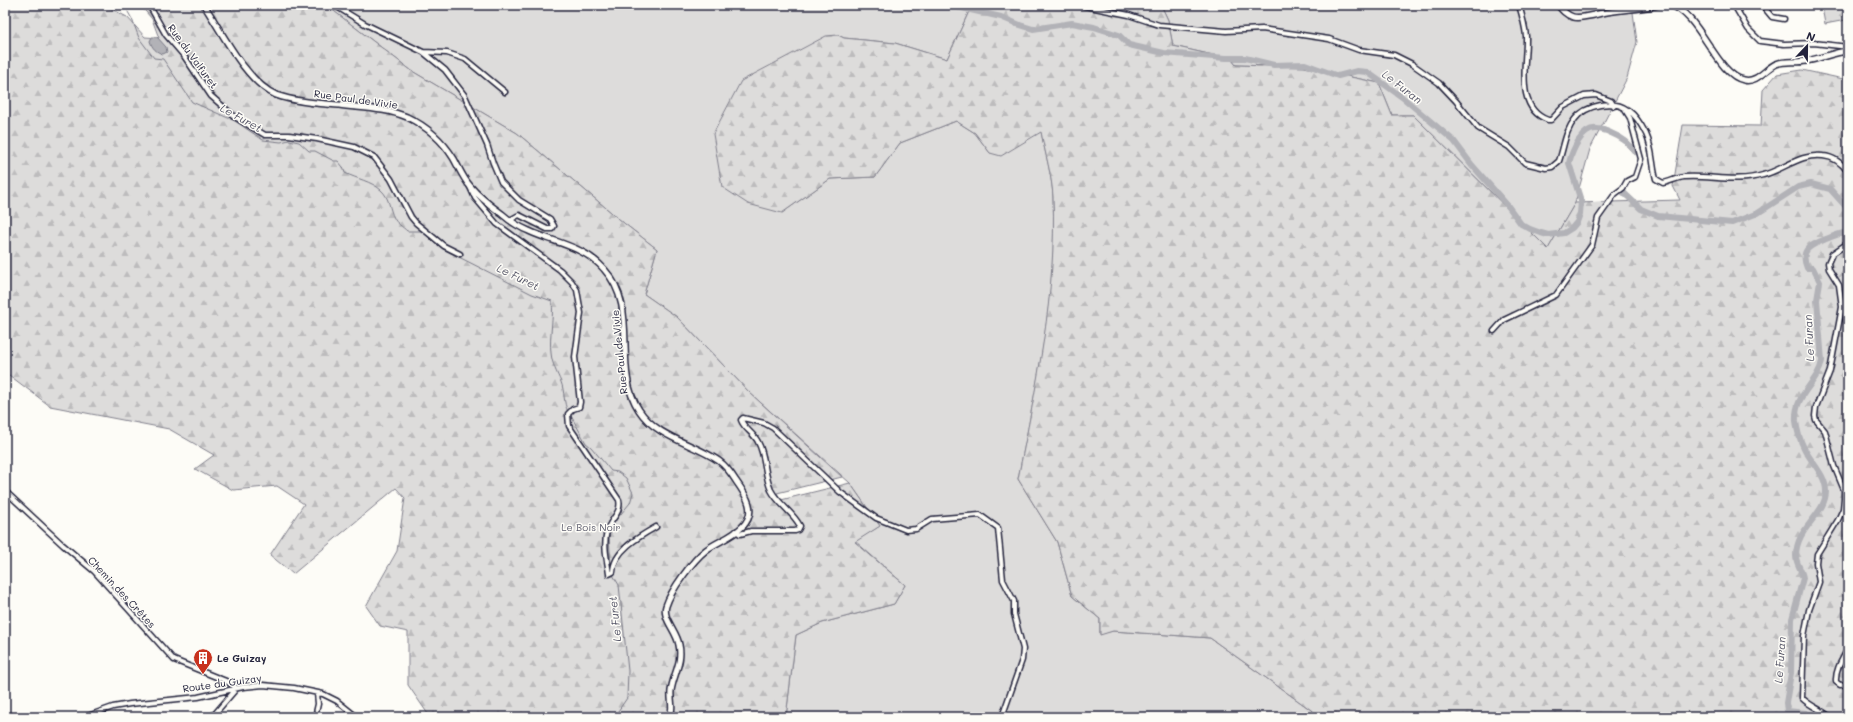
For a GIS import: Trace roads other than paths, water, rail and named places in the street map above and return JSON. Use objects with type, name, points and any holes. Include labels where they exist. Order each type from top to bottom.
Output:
[{"type":"main road","name":"Rue Paul de Vivie","points":[[204,5],[246,69],[267,90],[293,100],[384,111],[409,118],[440,141],[453,157],[470,187],[510,220],[527,230],[581,251],[597,261],[608,273],[619,292],[622,305],[629,381],[631,393],[637,407],[644,417],[655,427],[714,458],[728,469],[749,502],[749,515],[744,524],[736,531]]},
{"type":"main road","points":[[1558,5],[1566,14],[1573,17],[1582,18],[1612,10],[1642,9],[1656,5]]},
{"type":"main road","points":[[1670,5],[1681,10],[1699,30],[1725,66],[1734,75],[1743,80],[1750,81],[1757,78],[1769,68],[1778,64],[1806,62],[1848,51]]},
{"type":"main road","points":[[670,717],[673,708],[671,693],[680,663],[680,648],[676,635],[666,618],[666,606],[679,582],[697,558],[705,551],[736,531]]},
{"type":"street","name":"Rue du Valfuret","points":[[149,5],[166,35],[184,56],[211,96],[235,117],[265,135],[289,135],[317,139],[354,147],[370,155],[378,160],[383,167],[411,217],[416,223],[444,246],[460,254]]},
{"type":"street","points":[[334,5],[365,24],[423,52],[445,70],[465,96],[502,182],[519,200],[550,219],[554,226],[552,229],[548,229],[519,215],[510,220]]},
{"type":"street","points":[[1080,5],[1129,15],[1159,25],[1226,31],[1262,29],[1275,30],[1329,39],[1359,50],[1394,55],[1412,64],[1439,83],[1478,128],[1509,147],[1525,164],[1538,167],[1552,167],[1559,161],[1569,128],[1575,119],[1583,111],[1603,104],[1622,107],[1629,111],[1646,134],[1652,150],[1656,179],[1663,183],[1681,177],[1732,179],[1755,177],[1792,162],[1822,155],[1835,159],[1848,172]]},
{"type":"street","points":[[1519,5],[1526,36],[1524,68],[1526,92],[1532,109],[1538,116],[1551,120],[1563,107],[1584,96],[1596,95],[1611,101],[1614,106]]},
{"type":"street","points":[[1734,5],[1748,29],[1760,41],[1784,44],[1814,43],[1848,47]]},
{"type":"street","points":[[1762,5],[1772,17],[1784,20]]},
{"type":"street","points":[[423,52],[447,54],[465,59],[505,92]]},
{"type":"street","points":[[1494,331],[1504,320],[1556,295],[1592,245],[1598,218],[1614,194],[1621,190],[1627,182],[1635,177],[1641,159],[1630,118],[1622,107]]},
{"type":"street","points":[[470,187],[471,192],[479,204],[497,224],[560,270],[572,282],[577,290],[581,313],[575,357],[580,402],[579,407],[573,409],[569,414],[569,426],[619,500],[619,511],[609,525],[606,536],[605,551],[611,573],[619,556],[641,536],[656,527]]},
{"type":"street","points":[[1830,717],[1823,711],[1811,706],[1802,698],[1803,656],[1804,636],[1809,610],[1819,582],[1816,563],[1817,554],[1843,509],[1844,490],[1834,466],[1825,431],[1816,420],[1815,416],[1816,407],[1830,371],[1842,307],[1839,285],[1829,269],[1829,258],[1832,254],[1848,243]]},
{"type":"street","points":[[5,337],[5,346]]},
{"type":"street","points":[[736,531],[740,534],[751,531],[795,531],[798,530],[800,526],[771,491],[765,471],[761,448],[757,440],[742,424],[741,420],[743,418],[764,423],[773,428],[840,492],[876,518],[906,530],[916,529],[932,519],[980,516],[998,528],[1003,580],[1014,601],[1014,614],[1023,648],[1022,660],[1002,717]]},
{"type":"street","name":"Chemin des Crêtes","points":[[5,491],[63,545],[94,571],[174,660],[226,681],[237,688]]},
{"type":"street","points":[[1848,649],[1839,665],[1836,676],[1836,682],[1840,685],[1848,684]]},
{"type":"street","name":"Route du Guizay","points":[[84,717],[113,707],[130,704],[198,697],[237,688],[275,685],[317,693],[337,701],[357,717]]},
{"type":"street","points":[[212,717],[237,688]]},
{"type":"street","points":[[315,717],[318,704],[317,693]]},
{"type":"waterway","name":"Le Furan","points":[[949,5],[1001,17],[1033,29],[1072,23],[1094,27],[1119,35],[1129,45],[1164,53],[1245,58],[1274,65],[1305,64],[1338,76],[1357,71],[1367,72],[1402,97],[1454,141],[1521,224],[1530,229],[1548,235],[1564,233],[1572,228],[1577,222],[1580,214],[1581,201],[1569,163],[1575,146],[1582,136],[1592,129],[1604,130],[1618,136],[1631,146],[1635,152]]},
{"type":"waterway","name":"Le Furet","points":[[128,12],[139,38],[154,58],[163,59],[192,102],[235,121],[263,140],[281,142],[289,140],[299,142],[309,151],[315,151],[334,161],[338,161],[343,167],[345,173],[368,182],[384,193],[395,220],[407,231],[421,231],[443,249],[532,294],[552,301],[552,357],[561,382],[568,412]]},
{"type":"waterway","name":"Le Furan","points":[[1623,192],[1641,209],[1658,216],[1732,223],[1758,213],[1798,187],[1811,184],[1830,189],[1848,209]]},
{"type":"waterway","name":"Le Furan","points":[[1817,717],[1806,713],[1787,711],[1786,703],[1791,673],[1792,619],[1803,578],[1796,559],[1797,546],[1805,529],[1821,507],[1825,499],[1826,491],[1821,474],[1803,445],[1796,421],[1796,411],[1802,396],[1816,376],[1822,361],[1817,300],[1820,282],[1813,268],[1807,268],[1804,256],[1808,249],[1816,243],[1848,232]]},
{"type":"waterway","name":"Le Furet","points":[[570,414],[586,443],[611,471],[618,472],[626,478],[633,493],[630,503],[611,526],[609,535],[611,570]]},
{"type":"waterway","name":"Le Furet","points":[[613,575],[619,585],[628,671],[627,698],[614,717]]},
{"type":"place","name":"Le Guizay","points":[[203,675]]},
{"type":"park label","name":"Le Bois Noir","points":[[591,527]]}]
